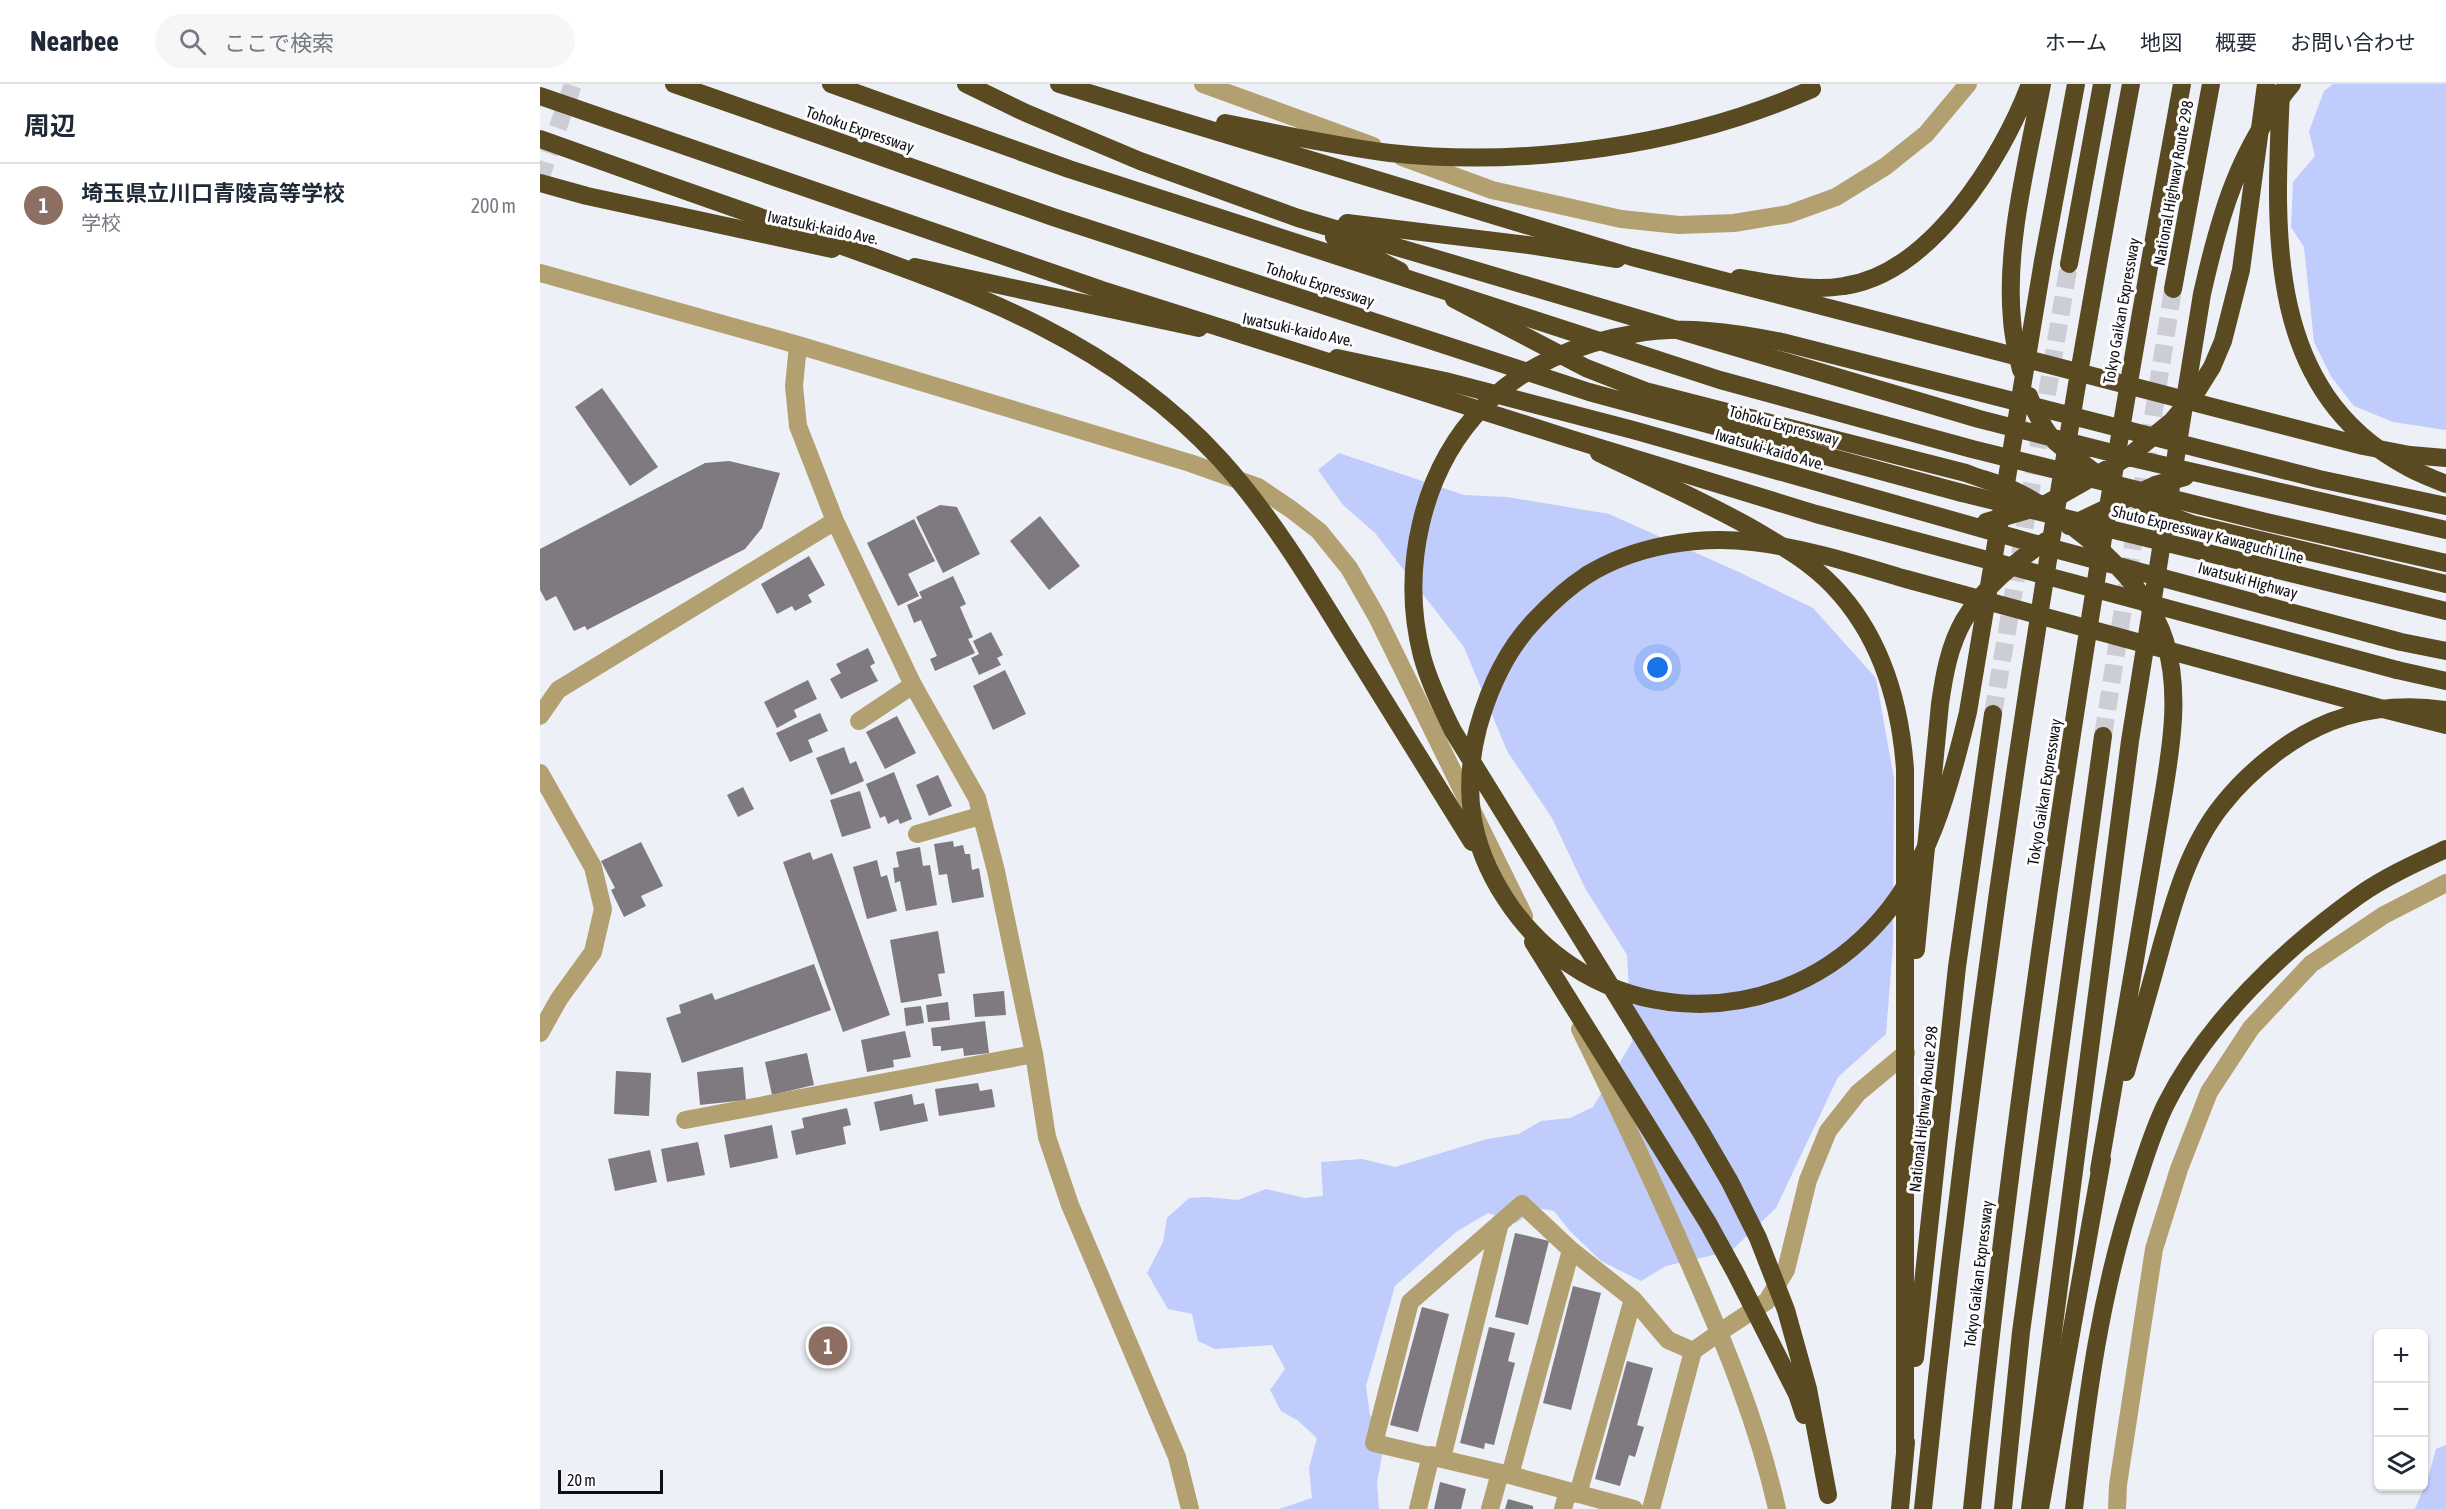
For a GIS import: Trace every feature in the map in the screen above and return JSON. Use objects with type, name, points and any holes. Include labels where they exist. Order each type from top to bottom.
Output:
[{"type":"highway","name":"Tohoku Expressway","points":[[674,84],[1053,217],[1589,392],[1962,493]]},
{"type":"highway","name":"Tohoku Expressway","points":[[831,84],[1069,169],[1629,351],[1720,380],[1972,449]]},
{"type":"highway","points":[[966,84],[1026,113],[1140,161],[1298,218],[1967,416],[2128,458],[2446,530]]},
{"type":"highway","points":[[1059,84],[1632,257],[2363,446],[2410,455],[2446,458]]},
{"type":"highway","points":[[1092,93],[1188,116],[1336,144],[1390,153],[1442,157],[1562,152],[1612,146],[1669,135],[1721,123],[1770,107],[1819,84]]},
{"type":"highway","points":[[1298,218],[1536,246],[1799,287],[1846,286],[1868,280],[1909,257],[1959,209],[1987,171],[2016,117],[2030,84]]},
{"type":"highway","points":[[2042,84],[2015,239],[2012,320],[2023,383],[2035,412],[2052,438],[2097,475],[2129,497],[2156,511],[2192,524],[2446,584]]},
{"type":"highway","points":[[2076,84],[2043,261],[1988,596],[1986,608],[1984,619],[1982,631],[1980,642],[1976,666],[1968,712],[1955,767],[1938,819],[1897,897],[1873,928],[1843,956],[1810,977],[1775,993],[1733,1003],[1691,1005],[1650,999],[1616,990],[1576,969],[1547,949],[1517,917],[1497,886],[1482,857],[1472,824],[1469,783],[1474,745],[1483,711],[1500,668],[1525,630],[1555,599],[1588,574],[1663,546],[1706,540],[1750,541],[1797,549],[1986,600],[1998,604],[2364,704],[2446,724]]},
{"type":"highway","points":[[2069,264],[2102,84]]},
{"type":"highway","name":"Tokyo Gaikan Expressway","points":[[1923,1509],[1943,1318],[1986,963],[2022,721],[2096,269],[2131,84]]},
{"type":"highway","name":"Tokyo Gaikan Expressway","points":[[1972,1509],[1991,1326],[2039,957],[2072,730],[2142,306],[2182,84]]},
{"type":"highway","name":"National Highway Route 298","points":[[2173,289],[2211,84]]},
{"type":"highway","points":[[1955,522],[1983,523],[2042,506],[2128,458],[2172,420],[2197,390],[2212,367],[2223,341],[2241,270],[2266,84]]},
{"type":"highway","points":[[2281,84],[2277,177],[2278,237],[2285,295],[2302,348],[2325,394],[2358,432],[2405,466],[2446,483]]},
{"type":"highway","points":[[2030,1509],[2042,1399],[2130,741],[2202,294],[2214,239],[2228,193],[2271,110],[2292,84]]},
{"type":"highway","points":[[540,96],[1102,290],[1571,439],[1816,514],[2446,681]]},
{"type":"highway","points":[[540,139],[939,280],[1003,306],[1098,357],[1140,387],[1184,424],[1219,458],[1256,501],[1322,599],[1708,1223],[1736,1272],[1797,1394],[1829,1502]]},
{"type":"highway","name":"Iwatsuki-kaido Ave.","points":[[540,183],[599,198],[1444,381],[1633,430],[2040,545]]},
{"type":"highway","points":[[1298,218],[1586,368],[1645,391],[1966,473],[2013,490],[2071,525],[2118,566],[2137,588],[2156,616],[2166,642],[2174,703],[2164,791],[2040,1509]]},
{"type":"highway","points":[[1829,1502],[1808,1389],[1786,1310],[1758,1238],[1701,1132],[1453,731],[1434,692],[1422,654],[1416,616],[1413,578],[1417,539],[1427,503],[1441,468],[1461,434],[1484,406],[1539,364],[1572,350],[1634,333],[1694,330],[1735,333],[1793,345],[2319,480],[2446,506]]},
{"type":"highway","points":[[1444,381],[1719,510],[1782,546],[1811,566],[1833,586],[1850,606],[1881,656],[1891,684],[1903,737],[1905,769],[1905,1454]]},
{"type":"highway","name":"Shuto Expressway Kawaguchi Line","points":[[1972,449],[2266,522],[2446,562]]},
{"type":"highway","points":[[1906,1053],[1944,675],[1964,620],[1986,593],[2040,545],[2071,525],[2155,485],[2178,478],[2204,475]]},
{"type":"highway","name":"Shuto Expressway Kawaguchi Line","points":[[1962,493],[2446,611]]},
{"type":"highway","name":"Iwatsuki Highway","points":[[2040,545],[2401,642],[2446,651]]},
{"type":"highway","points":[[2099,1170],[2170,912],[2194,852],[2222,805],[2259,765],[2301,736],[2324,724],[2350,714],[2386,707],[2421,706],[2446,710]]},
{"type":"highway","name":"National Highway Route 298","points":[[1900,1509],[1957,968],[1993,714]]},
{"type":"highway","points":[[2003,1509],[2021,1332],[2103,736]]},
{"type":"highway","points":[[2074,1509],[2089,1383],[2102,1304],[2123,1222],[2166,1105],[2194,1057],[2227,1015],[2275,965],[2359,896],[2404,868],[2446,849]]},
{"type":"street","points":[[1203,84],[1492,190],[1621,219],[1679,225],[1734,223],[1789,214],[1836,197],[1886,166],[1926,134],[1968,84]]},
{"type":"street","points":[[540,273],[798,345],[1190,463],[1258,487],[1319,531],[1349,568],[1377,617],[1647,1166],[1720,1332],[1751,1412],[1777,1509]]},
{"type":"street","points":[[798,345],[794,386],[798,426],[835,521],[913,685],[976,798],[996,871],[1034,1054],[1047,1137],[1070,1206],[1178,1457],[1190,1509]]},
{"type":"street","points":[[540,716],[558,690],[835,521]]},
{"type":"street","points":[[859,721],[913,685]]},
{"type":"street","points":[[540,772],[593,867],[603,909],[592,952],[559,999],[540,1034]]},
{"type":"street","points":[[916,834],[980,816]]},
{"type":"street","points":[[2117,1509],[2119,1474],[2154,1249],[2179,1169],[2209,1092],[2251,1028],[2312,964],[2384,915],[2446,883]]},
{"type":"street","points":[[1651,1509],[1693,1351],[1767,1301],[1786,1270],[1808,1180],[1828,1131],[1858,1093],[1906,1053]]},
{"type":"street","points":[[685,1120],[1034,1054]]},
{"type":"street","points":[[1634,1509],[1505,1474],[1374,1443],[1410,1302],[1522,1204],[1571,1250],[1633,1299],[1668,1340],[1693,1351]]},
{"type":"street","points":[[1418,1509],[1436,1457],[1500,1223]]},
{"type":"street","points":[[1490,1509],[1505,1474],[1571,1250]]},
{"type":"street","points":[[1563,1509],[1573,1492],[1633,1299]]},
{"type":"street","points":[[2044,1476],[2046,1509]]},
{"type":"shaded area","points":[[2333,84],[2446,84],[2446,430],[2393,422],[2354,406],[2332,378],[2314,342],[2304,247],[2291,227],[2293,182],[2315,156],[2309,131],[2324,91]]},
{"type":"shaded area","points":[[1339,453],[1464,495],[1507,497],[1609,514],[1813,608],[1876,678],[1894,779],[1893,945],[1886,1034],[1838,1077],[1776,1208],[1731,1251],[1666,1266],[1641,1281],[1601,1261],[1569,1230],[1554,1211],[1537,1208],[1516,1223],[1488,1213],[1456,1232],[1395,1286],[1366,1386],[1370,1415],[1386,1433],[1377,1483],[1379,1509],[1279,1509],[1312,1498],[1309,1468],[1317,1438],[1297,1420],[1281,1411],[1270,1390],[1285,1369],[1272,1345],[1215,1349],[1198,1341],[1192,1314],[1168,1309],[1147,1273],[1163,1242],[1167,1218],[1189,1198],[1238,1200],[1266,1189],[1305,1198],[1323,1196],[1321,1162],[1362,1159],[1395,1167],[1487,1139],[1519,1134],[1541,1121],[1570,1118],[1593,1107],[1632,1042],[1627,955],[1585,888],[1552,818],[1507,751],[1464,647],[1375,533],[1343,505],[1318,470]]},
{"type":"shaded area","points":[[2446,1445],[2446,1509],[2415,1509],[2423,1491],[2428,1491],[2428,1478],[2436,1449]]},
{"type":"building","points":[[602,388],[658,467],[630,486],[575,407]]},
{"type":"building","points":[[729,461],[780,473],[762,528],[745,549],[587,630],[585,626],[574,631],[556,596],[546,601],[540,590],[540,549],[705,463]]},
{"type":"building","points":[[940,505],[957,507],[980,554],[943,573],[916,517]]},
{"type":"building","points":[[1040,516],[1080,566],[1049,590],[1010,541]]},
{"type":"building","points":[[914,519],[935,561],[908,574],[919,596],[898,606],[867,543]]},
{"type":"building","points":[[809,556],[825,585],[808,595],[812,602],[795,611],[792,606],[777,614],[761,584]]},
{"type":"building","points":[[953,576],[966,604],[960,607],[973,637],[968,639],[975,653],[935,671],[930,659],[937,656],[921,620],[914,623],[907,605],[922,598],[919,592]]},
{"type":"building","points":[[991,632],[1003,655],[997,658],[1001,665],[979,675],[971,658],[979,654],[973,641]]},
{"type":"building","points":[[868,648],[875,663],[870,666],[878,681],[841,699],[830,679],[841,673],[836,664]]},
{"type":"building","points":[[1005,670],[1026,714],[993,730],[973,686]]},
{"type":"building","points":[[808,680],[817,699],[794,710],[797,717],[777,728],[764,702]]},
{"type":"building","points":[[820,713],[828,731],[808,740],[813,752],[790,762],[776,733]]},
{"type":"building","points":[[897,716],[916,753],[885,769],[866,732]]},
{"type":"building","points":[[844,747],[850,764],[856,761],[864,781],[831,795],[816,758]]},
{"type":"building","points":[[894,772],[912,819],[900,824],[898,819],[888,824],[885,816],[880,818],[866,784]]},
{"type":"building","points":[[938,775],[952,806],[929,816],[916,785]]},
{"type":"building","points":[[743,787],[754,809],[738,817],[727,795]]},
{"type":"building","points":[[860,791],[871,828],[842,837],[830,800]]},
{"type":"building","points":[[953,841],[954,847],[963,845],[965,854],[970,854],[972,870],[979,868],[984,897],[952,903],[947,874],[939,875],[934,844]]},
{"type":"building","points":[[641,842],[663,886],[641,896],[646,906],[624,917],[611,890],[615,888],[601,861]]},
{"type":"building","points":[[920,847],[923,866],[930,865],[937,905],[906,911],[900,881],[895,883],[893,868],[899,867],[896,852]]},
{"type":"building","points":[[810,852],[813,860],[832,853],[890,1015],[843,1032],[783,862]]},
{"type":"building","points":[[877,860],[881,877],[887,875],[897,911],[867,919],[853,867]]},
{"type":"building","points":[[938,931],[945,973],[938,974],[942,996],[901,1003],[890,940]]},
{"type":"building","points":[[814,964],[831,1010],[682,1063],[666,1018],[681,1013],[679,1005],[712,993],[715,1000]]},
{"type":"building","points":[[1004,991],[1006,1015],[975,1017],[973,994]]},
{"type":"building","points":[[948,1002],[950,1020],[928,1022],[926,1005]]},
{"type":"building","points":[[921,1006],[924,1023],[906,1026],[904,1008]]},
{"type":"building","points":[[985,1021],[989,1053],[964,1056],[963,1048],[941,1051],[941,1046],[933,1046],[931,1028]]},
{"type":"building","points":[[905,1031],[911,1057],[893,1060],[894,1067],[867,1072],[861,1040]]},
{"type":"building","points":[[807,1053],[814,1085],[772,1095],[765,1062]]},
{"type":"building","points":[[743,1067],[746,1100],[700,1105],[697,1072]]},
{"type":"building","points":[[616,1071],[651,1073],[649,1116],[614,1114]]},
{"type":"building","points":[[978,1083],[980,1091],[992,1089],[995,1107],[939,1116],[935,1089]]},
{"type":"building","points":[[912,1094],[914,1105],[924,1103],[928,1121],[880,1131],[874,1102]]},
{"type":"building","points":[[847,1108],[851,1125],[843,1127],[846,1144],[796,1155],[791,1131],[804,1128],[802,1118]]},
{"type":"building","points":[[772,1125],[778,1158],[730,1168],[724,1135]]},
{"type":"building","points":[[698,1142],[705,1175],[667,1182],[661,1149]]},
{"type":"building","points":[[650,1150],[657,1182],[615,1191],[608,1159]]},
{"type":"building","points":[[1515,1233],[1549,1241],[1528,1325],[1495,1317]]},
{"type":"building","points":[[1573,1286],[1601,1293],[1571,1410],[1543,1403]]},
{"type":"building","points":[[1422,1307],[1449,1314],[1418,1432],[1390,1425]]},
{"type":"building","points":[[1489,1327],[1515,1333],[1508,1361],[1515,1363],[1494,1445],[1485,1443],[1484,1449],[1460,1443]]},
{"type":"building","points":[[1627,1361],[1653,1368],[1637,1425],[1644,1427],[1635,1457],[1629,1455],[1620,1486],[1595,1479]]},
{"type":"building","points":[[1440,1482],[1466,1489],[1461,1509],[1434,1509]]},
{"type":"building","points":[[1508,1499],[1533,1506],[1533,1509],[1505,1509]]},
{"type":"tunnel","points":[[540,179],[573,84]]},
{"type":"tunnel","points":[[1993,714],[2069,264]]},
{"type":"tunnel","points":[[2103,736],[2173,289]]},
{"type":"place","name":"埼玉県立川口青陵高等学校","points":[[828,1346]]}]
